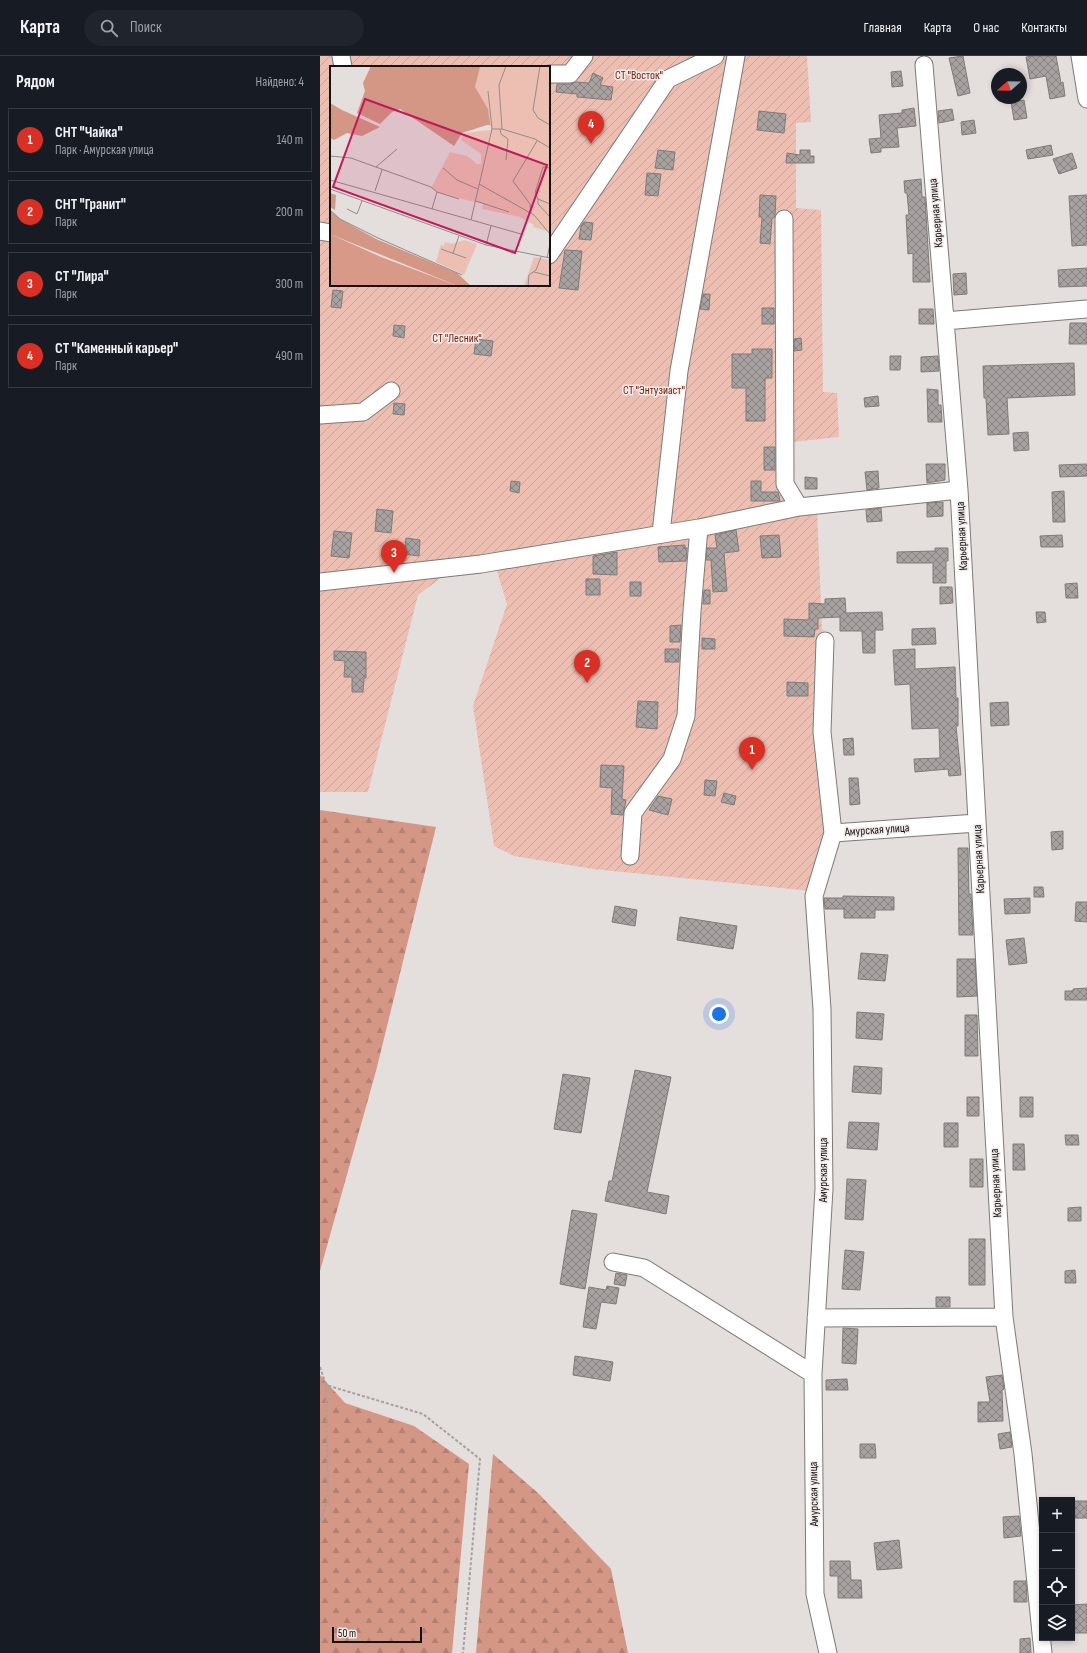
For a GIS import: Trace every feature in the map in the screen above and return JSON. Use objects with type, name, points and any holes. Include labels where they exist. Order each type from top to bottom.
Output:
[{"type":"street","points":[[341,56],[343,66]]},
{"type":"street","points":[[550,74],[570,74],[584,56]]},
{"type":"street","points":[[550,254],[668,79],[716,56]]},
{"type":"street","points":[[661,533],[679,372],[736,56]]},
{"type":"street","points":[[1080,56],[1087,99]]},
{"type":"street","name":"Карьерная улица","points":[[924,65],[959,490],[1004,1317],[1023,1454],[1043,1653]]},
{"type":"street","points":[[784,218],[784,484],[799,508]]},
{"type":"street","points":[[320,231],[330,233]]},
{"type":"street","points":[[946,321],[1087,309]]},
{"type":"street","points":[[320,415],[363,412],[391,391]]},
{"type":"street","points":[[320,582],[481,564],[698,528],[799,508],[959,490]]},
{"type":"street","points":[[630,856],[633,813],[672,759],[686,716],[698,528]]},
{"type":"street","points":[[825,641],[822,732],[834,833]]},
{"type":"street","name":"Амурская улица","points":[[828,1653],[815,1594],[813,1374],[824,1189],[822,1009],[814,896],[834,833],[977,823]]},
{"type":"street","points":[[613,1262],[644,1268],[813,1374]]},
{"type":"street","points":[[816,1318],[1004,1317]]},
{"type":"path","points":[[320,1367],[326,1385],[328,1500],[320,1521]]},
{"type":"path","points":[[326,1385],[423,1414],[480,1459],[463,1653]]},
{"type":"green space","points":[[320,56],[807,56],[811,122],[796,123],[796,208],[821,210],[823,392],[837,393],[839,437],[792,442],[792,484],[798,496],[817,510],[822,629],[828,636],[828,733],[840,823],[820,892],[593,869],[514,856],[494,846],[473,706],[507,604],[496,568],[441,578],[418,595],[368,792],[320,792]]},
{"type":"green space","points":[[320,810],[436,827],[376,1071],[320,1271]]},
{"type":"green space","points":[[320,1375],[345,1403],[414,1426],[469,1464],[452,1653],[320,1653]]},
{"type":"green space","points":[[493,1454],[538,1493],[611,1569],[628,1653],[476,1653]]},
{"type":"building","points":[[963,56],[970,93],[958,96],[949,58]]},
{"type":"building","points":[[1056,56],[1065,96],[1050,99],[1046,76],[1030,79],[1026,57]]},
{"type":"building","points":[[901,71],[903,86],[892,87],[891,72]]},
{"type":"building","points":[[593,73],[603,78],[600,85],[613,87],[611,100],[577,97],[577,94],[556,92],[557,84],[570,84],[576,82],[589,83]]},
{"type":"building","points":[[1011,104],[1025,104],[1027,118],[1014,120]]},
{"type":"building","points":[[914,108],[916,126],[897,128],[899,147],[881,148],[881,152],[871,153],[869,139],[881,138],[879,115],[902,113],[902,110]]},
{"type":"building","points":[[952,109],[954,120],[939,123],[938,111]]},
{"type":"building","points":[[759,111],[786,114],[784,133],[757,130]]},
{"type":"building","points":[[974,120],[976,133],[962,135],[961,122]]},
{"type":"building","points":[[1051,145],[1053,155],[1028,159],[1026,150]]},
{"type":"building","points":[[658,150],[675,152],[673,170],[655,168]]},
{"type":"building","points":[[800,150],[810,150],[810,156],[814,156],[814,163],[786,163],[787,153],[800,155]]},
{"type":"building","points":[[1072,153],[1077,168],[1059,174],[1053,159]]},
{"type":"building","points":[[647,173],[661,174],[658,196],[645,195]]},
{"type":"building","points":[[921,179],[922,197],[925,197],[930,282],[913,282],[913,253],[908,254],[906,215],[909,215],[907,193],[905,193],[904,181]]},
{"type":"building","points":[[760,195],[776,196],[775,215],[774,218],[772,218],[770,244],[760,243],[762,217],[759,217]]},
{"type":"building","points":[[1087,195],[1087,245],[1072,246],[1069,196]]},
{"type":"building","points":[[584,222],[593,223],[591,240],[579,239],[581,226]]},
{"type":"building","points":[[565,250],[582,251],[578,290],[559,288]]},
{"type":"building","points":[[1087,268],[1087,286],[1059,287],[1058,270]]},
{"type":"building","points":[[966,273],[967,294],[954,295],[953,274]]},
{"type":"building","points":[[333,290],[343,291],[341,308],[331,307]]},
{"type":"building","points":[[703,294],[710,294],[709,310],[700,309]]},
{"type":"building","points":[[762,308],[774,308],[774,324],[762,324]]},
{"type":"building","points":[[919,309],[933,309],[934,324],[919,324]]},
{"type":"building","points":[[1070,323],[1087,323],[1087,344],[1069,344]]},
{"type":"building","points":[[394,325],[405,326],[404,338],[393,336]]},
{"type":"building","points":[[801,338],[802,350],[794,351],[794,339]]},
{"type":"building","points":[[476,339],[493,341],[491,356],[474,354]]},
{"type":"building","points":[[752,349],[772,349],[772,378],[765,378],[765,421],[746,421],[746,388],[732,388],[732,354],[752,354]]},
{"type":"building","points":[[890,356],[901,356],[900,370],[890,370]]},
{"type":"building","points":[[938,356],[939,371],[921,372],[921,357]]},
{"type":"building","points":[[1074,363],[1075,395],[1007,398],[1009,434],[988,435],[986,398],[984,398],[983,366]]},
{"type":"building","points":[[927,389],[938,390],[938,405],[941,405],[942,422],[928,422]]},
{"type":"building","points":[[878,396],[879,406],[865,407],[864,398]]},
{"type":"building","points":[[394,403],[405,404],[404,415],[393,414]]},
{"type":"building","points":[[1028,432],[1029,450],[1014,451],[1013,433]]},
{"type":"building","points":[[764,447],[775,447],[775,470],[764,470]]},
{"type":"building","points":[[926,464],[945,464],[945,480],[927,483]]},
{"type":"building","points":[[1087,464],[1087,476],[1060,477],[1059,465]]},
{"type":"building","points":[[878,471],[879,488],[867,490],[865,472]]},
{"type":"building","points":[[805,477],[817,478],[817,489],[805,489]]},
{"type":"building","points":[[511,481],[520,482],[519,493],[510,491]]},
{"type":"building","points":[[751,481],[761,481],[761,492],[778,492],[780,501],[751,501]]},
{"type":"building","points":[[1064,491],[1065,522],[1053,522],[1052,492]]},
{"type":"building","points":[[943,502],[943,516],[927,517],[927,503]]},
{"type":"building","points":[[881,508],[882,521],[867,522],[866,510]]},
{"type":"building","points":[[377,509],[393,511],[391,533],[375,531]]},
{"type":"building","points":[[736,530],[739,551],[724,553],[727,591],[713,592],[711,560],[706,560],[707,548],[717,548],[715,535]]},
{"type":"building","points":[[334,531],[352,533],[349,558],[331,556]]},
{"type":"building","points":[[779,535],[781,557],[762,558],[760,536]]},
{"type":"building","points":[[1062,535],[1063,547],[1041,547],[1040,536]]},
{"type":"building","points":[[406,538],[420,540],[419,556],[404,554]]},
{"type":"building","points":[[685,545],[685,548],[687,548],[686,561],[659,562],[658,547]]},
{"type":"building","points":[[935,548],[948,548],[948,561],[946,561],[946,583],[933,583],[933,563],[897,563],[897,552],[935,551]]},
{"type":"building","points":[[617,552],[617,575],[593,574],[593,556]]},
{"type":"building","points":[[586,579],[600,579],[600,595],[586,595]]},
{"type":"building","points":[[630,582],[641,582],[641,596],[630,596]]},
{"type":"building","points":[[1077,583],[1078,598],[1066,598],[1065,584]]},
{"type":"building","points":[[940,587],[952,587],[953,603],[940,604]]},
{"type":"building","points":[[704,590],[710,590],[710,604],[703,604]]},
{"type":"building","points":[[845,598],[846,613],[882,612],[883,630],[875,630],[875,653],[863,653],[862,631],[840,631],[840,617],[818,618],[818,629],[815,629],[814,637],[784,636],[784,619],[809,620],[809,603],[825,604],[825,599]]},
{"type":"building","points":[[1036,612],[1045,612],[1046,622],[1037,623]]},
{"type":"building","points":[[681,625],[680,642],[670,642],[670,626]]},
{"type":"building","points":[[935,628],[936,644],[912,645],[912,629]]},
{"type":"building","points":[[702,638],[715,639],[715,649],[702,649]]},
{"type":"building","points":[[665,649],[679,649],[679,662],[665,662]]},
{"type":"building","points":[[915,649],[915,669],[955,667],[956,698],[958,698],[958,726],[956,726],[961,775],[949,776],[948,769],[915,772],[914,759],[940,758],[939,728],[912,729],[910,684],[895,685],[893,650]]},
{"type":"building","points":[[334,651],[366,652],[366,678],[364,678],[363,692],[352,692],[352,677],[344,677],[345,661],[334,660]]},
{"type":"building","points":[[787,682],[808,683],[808,696],[787,696]]},
{"type":"building","points":[[638,701],[658,702],[657,729],[636,727]]},
{"type":"building","points":[[1008,702],[1009,725],[991,726],[990,703]]},
{"type":"building","points":[[853,738],[854,755],[844,755],[843,739]]},
{"type":"building","points":[[601,765],[624,766],[622,799],[626,800],[623,815],[611,814],[612,788],[600,787]]},
{"type":"building","points":[[849,778],[858,778],[860,804],[850,805]]},
{"type":"building","points":[[705,780],[717,781],[715,796],[704,795]]},
{"type":"building","points":[[724,793],[736,796],[734,805],[721,802]]},
{"type":"building","points":[[658,796],[672,799],[668,815],[649,810]]},
{"type":"building","points":[[1063,831],[1063,849],[1052,850],[1051,832]]},
{"type":"building","points":[[958,848],[968,848],[969,894],[971,894],[973,935],[959,935]]},
{"type":"building","points":[[1034,887],[1043,887],[1044,897],[1034,897]]},
{"type":"building","points":[[843,896],[894,897],[894,910],[875,910],[875,918],[844,918],[844,909],[825,909],[824,898],[843,898]]},
{"type":"building","points":[[1030,898],[1030,913],[1005,914],[1004,899]]},
{"type":"building","points":[[1076,902],[1087,902],[1087,922],[1075,921]]},
{"type":"building","points":[[615,906],[637,910],[635,926],[612,922]]},
{"type":"building","points":[[680,917],[737,926],[733,949],[677,940]]},
{"type":"building","points":[[1024,938],[1027,963],[1009,965],[1006,940]]},
{"type":"building","points":[[861,953],[888,955],[885,981],[858,979]]},
{"type":"building","points":[[957,959],[975,959],[977,996],[957,997]]},
{"type":"building","points":[[1087,988],[1087,1000],[1065,1000],[1065,991]]},
{"type":"building","points":[[857,1012],[884,1014],[882,1040],[856,1038]]},
{"type":"building","points":[[965,1015],[977,1015],[978,1056],[965,1056]]},
{"type":"building","points":[[854,1066],[882,1068],[881,1094],[852,1092]]},
{"type":"building","points":[[635,1070],[671,1077],[647,1192],[669,1196],[666,1214],[605,1201],[609,1181],[612,1181]]},
{"type":"building","points":[[563,1074],[590,1078],[581,1133],[554,1129]]},
{"type":"building","points":[[967,1097],[979,1097],[979,1116],[967,1116]]},
{"type":"building","points":[[1020,1097],[1033,1097],[1033,1117],[1020,1117]]},
{"type":"building","points":[[849,1122],[879,1123],[877,1150],[847,1148]]},
{"type":"building","points":[[944,1123],[958,1123],[958,1147],[944,1147]]},
{"type":"building","points":[[1065,1135],[1078,1135],[1079,1145],[1066,1145]]},
{"type":"building","points":[[1013,1144],[1024,1144],[1025,1170],[1013,1170]]},
{"type":"building","points":[[970,1159],[983,1159],[983,1187],[970,1187]]},
{"type":"building","points":[[847,1179],[866,1180],[863,1220],[845,1219]]},
{"type":"building","points":[[1081,1207],[1081,1221],[1068,1221],[1068,1208]]},
{"type":"building","points":[[572,1210],[597,1214],[585,1289],[560,1284]]},
{"type":"building","points":[[969,1239],[985,1239],[985,1285],[969,1285]]},
{"type":"building","points":[[845,1250],[864,1252],[860,1290],[842,1289]]},
{"type":"building","points":[[1075,1270],[1076,1283],[1065,1283],[1065,1271]]},
{"type":"building","points":[[616,1273],[627,1275],[625,1286],[614,1284]]},
{"type":"building","points":[[607,1286],[619,1288],[616,1304],[601,1302],[596,1329],[583,1327],[589,1287],[606,1290]]},
{"type":"building","points":[[936,1297],[950,1297],[950,1307],[936,1307]]},
{"type":"building","points":[[843,1328],[858,1329],[856,1364],[842,1363]]},
{"type":"building","points":[[575,1356],[613,1362],[610,1381],[573,1375]]},
{"type":"building","points":[[1002,1375],[1004,1389],[1002,1390],[1003,1421],[978,1422],[978,1402],[990,1402],[986,1377]]},
{"type":"building","points":[[847,1379],[848,1390],[826,1390],[826,1380]]},
{"type":"building","points":[[1010,1432],[1012,1447],[1000,1449],[998,1434]]},
{"type":"building","points":[[860,1444],[875,1444],[876,1458],[860,1458]]},
{"type":"building","points":[[1075,1501],[1087,1501],[1087,1518],[1075,1518]]},
{"type":"building","points":[[1019,1516],[1021,1536],[1004,1538],[1003,1517]]},
{"type":"building","points":[[899,1540],[902,1568],[877,1570],[874,1543]]},
{"type":"building","points":[[830,1561],[850,1561],[851,1580],[861,1580],[862,1598],[838,1598],[838,1576],[830,1576]]},
{"type":"building","points":[[1014,1581],[1026,1581],[1027,1602],[1014,1602]]},
{"type":"building","points":[[1087,1604],[1087,1633],[1075,1633],[1075,1605]]},
{"type":"building","points":[[1030,1638],[1031,1653],[1020,1653],[1020,1639]]},
{"type":"place","name":"СТ \"Каменный карьер\"","points":[[591,144]]},
{"type":"place","name":"СТ \"Лира\"","points":[[394,573]]},
{"type":"place","name":"СНТ \"Гранит\"","points":[[587,683]]},
{"type":"place","name":"СНТ \"Чайка\"","points":[[752,770]]},
{"type":"park label","name":"СТ \"Восток\"","points":[[639,75]]},
{"type":"park label","name":"СТ \"Лесник\"","points":[[457,338]]},
{"type":"park label","name":"СТ \"Энтузиаст\"","points":[[654,390]]}]
